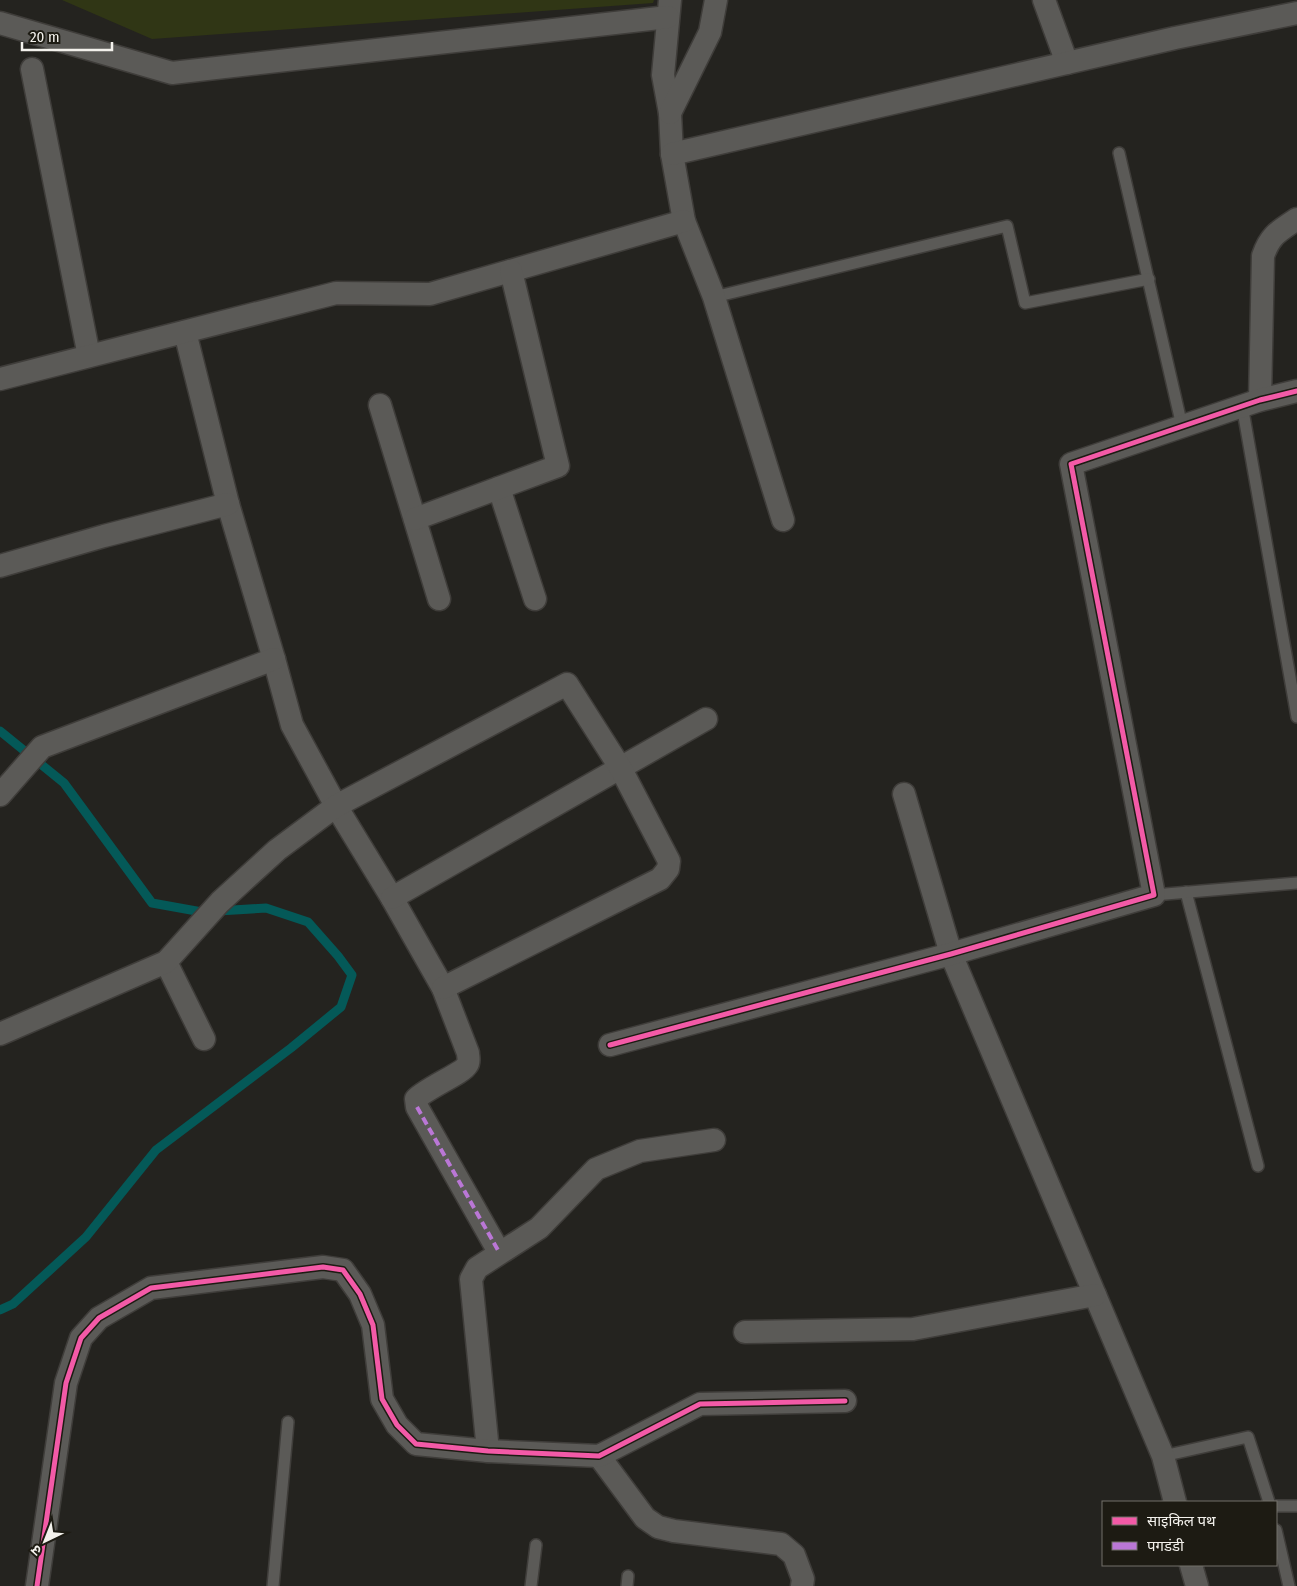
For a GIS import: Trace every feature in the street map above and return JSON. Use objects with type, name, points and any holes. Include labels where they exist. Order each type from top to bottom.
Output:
[{"type":"street","points":[[670,113],[710,32],[716,0]]},
{"type":"street","points":[[1044,0],[1068,63]]},
{"type":"street","points":[[0,23],[172,73],[669,9],[663,75],[670,113],[672,154],[684,221],[714,297],[783,520]]},
{"type":"street","points":[[672,154],[1175,38],[1297,13]]},
{"type":"street","points":[[32,69],[89,356]]},
{"type":"street","points":[[1251,403],[1263,256],[1274,234],[1297,219]]},
{"type":"street","points":[[0,379],[336,293],[430,294],[684,221]]},
{"type":"street","points":[[415,519],[558,466],[511,271]]},
{"type":"street","points":[[185,332],[228,504],[292,725],[336,806],[392,898],[443,988],[468,1053],[469,1060],[464,1069],[423,1092],[416,1099],[417,1107],[499,1252]]},
{"type":"street","points":[[610,1046],[951,954],[1154,895],[1071,464],[1251,403],[1297,391]]},
{"type":"street","points":[[380,405],[439,599]]},
{"type":"street","points":[[499,488],[535,599]]},
{"type":"street","points":[[0,566],[104,536],[228,504]]},
{"type":"street","points":[[5,789],[42,748],[274,659]]},
{"type":"street","points":[[0,1034],[166,962],[220,902],[277,850],[336,806],[567,684],[621,769],[669,861],[668,869],[660,879],[443,988]]},
{"type":"street","points":[[392,898],[706,719]]},
{"type":"street","points":[[904,794],[951,954],[1163,1456],[1175,1501]]},
{"type":"street","points":[[166,962],[204,1039]]},
{"type":"street","points":[[488,1451],[471,1279],[477,1268],[499,1252],[539,1228],[596,1170],[640,1152],[714,1140]]},
{"type":"street","points":[[37,1586],[66,1384],[81,1338],[99,1318],[151,1288],[323,1267],[342,1270],[360,1294],[373,1325],[382,1399],[398,1425],[416,1444],[488,1451],[600,1456],[700,1404],[845,1401]]},
{"type":"street","points":[[745,1332],[912,1329],[1095,1295]]},
{"type":"street","points":[[600,1456],[645,1518],[658,1527],[674,1531],[781,1544],[794,1555],[803,1579],[802,1586]]},
{"type":"street","points":[[1190,1586],[1196,1586],[1191,1566]]},
{"type":"lane","points":[[1119,153],[1182,426]]},
{"type":"lane","points":[[714,297],[1007,226],[1025,303],[1149,279]]},
{"type":"lane","points":[[1251,403],[1297,717]]},
{"type":"lane","points":[[1154,895],[1297,882]]},
{"type":"lane","points":[[1186,892],[1258,1166]]},
{"type":"lane","points":[[273,1586],[288,1422]]},
{"type":"lane","points":[[1163,1456],[1248,1436],[1269,1501]]},
{"type":"lane","points":[[1277,1506],[1297,1506]]},
{"type":"lane","points":[[1277,1534],[1289,1586]]},
{"type":"lane","points":[[531,1586],[536,1546]]},
{"type":"green space","points":[[62,0],[654,0],[653,3],[152,39]]},
{"type":"waterway","points":[[0,731],[64,783],[152,903],[202,912],[266,908],[308,922],[352,975],[341,1007],[291,1048],[156,1150],[86,1237],[13,1304],[0,1310]]},
{"type":"marked path","points":[[417,1107],[499,1252]]},
{"type":"cycle path","points":[[610,1045],[951,954],[1154,895],[1071,464],[1260,400],[1297,391]]},
{"type":"cycle path","points":[[37,1586],[66,1383],[81,1338],[99,1318],[151,1288],[323,1267],[343,1270],[360,1294],[373,1325],[382,1399],[397,1425],[416,1444],[488,1451],[599,1456],[700,1404],[845,1401]]}]
